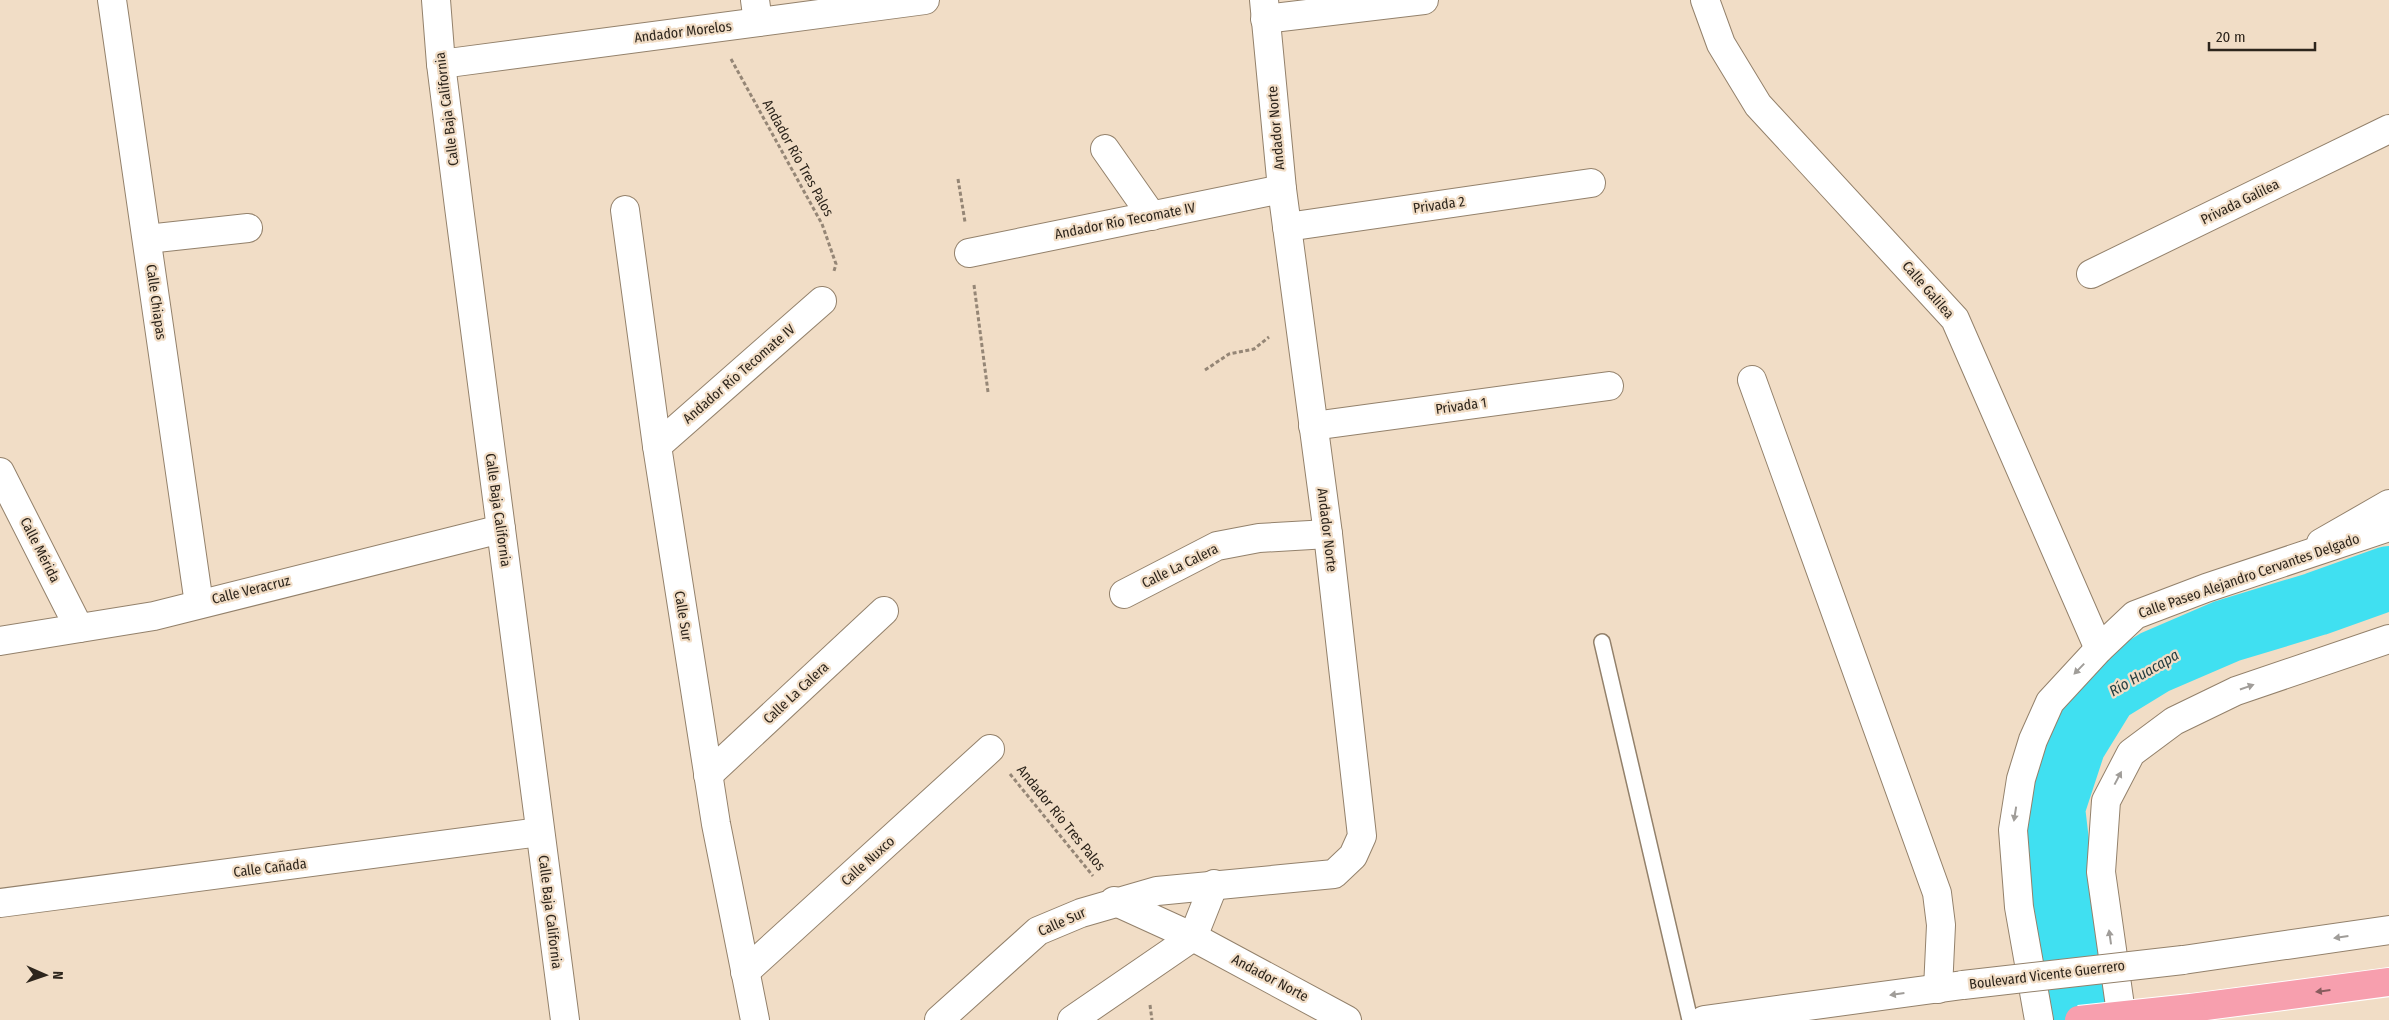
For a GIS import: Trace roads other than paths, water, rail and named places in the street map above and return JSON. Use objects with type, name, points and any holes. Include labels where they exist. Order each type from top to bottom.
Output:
[{"type":"highway","points":[[2079,1020],[2191,1008],[2389,982]]},
{"type":"street","name":"Calle Chiapas","points":[[112,0],[199,604]]},
{"type":"street","name":"Calle Baja California","points":[[436,0],[441,64],[564,1020]]},
{"type":"street","name":"Andador Morelos","points":[[441,64],[721,27],[756,11],[925,0]]},
{"type":"street","points":[[1265,9],[1424,0]]},
{"type":"street","name":"Calle Galilea","points":[[1705,0],[1721,44],[1758,105],[1955,319],[2099,649]]},
{"type":"street","name":"Andador Norte","points":[[1214,884],[1334,874],[1354,856],[1362,836],[1328,534],[1282,189],[1265,9]]},
{"type":"street","name":"Privada Galilea","points":[[2091,274],[2389,129]]},
{"type":"street","points":[[1105,149],[1152,216]]},
{"type":"street","name":"Privada 2","points":[[1287,227],[1591,183]]},
{"type":"street","name":"Andador Río Tecomate IV","points":[[969,253],[1282,189]]},
{"type":"street","name":"Calle Sur","points":[[624,210],[657,446],[708,775],[755,1020]]},
{"type":"street","points":[[147,239],[248,228]]},
{"type":"street","name":"Andador Río Tecomate IV","points":[[657,446],[822,301]]},
{"type":"street","points":[[1752,380],[1938,893],[1951,987]]},
{"type":"street","name":"Privada 1","points":[[1313,426],[1609,386]]},
{"type":"street","name":"Calle Mérida","points":[[0,472],[79,628]]},
{"type":"street","points":[[2296,558],[2389,504]]},
{"type":"street","name":"Calle Paseo Alejandro Cervantes Delgado","points":[[2039,1020],[2019,907],[2013,830],[2019,788],[2033,740],[2050,702],[2099,649],[2135,615],[2389,527]]},
{"type":"street","name":"Calle Veracruz","points":[[0,641],[154,616],[501,529]]},
{"type":"street","name":"Calle La Calera","points":[[1124,594],[1217,546],[1259,538],[1328,534]]},
{"type":"street","name":"Calle La Calera","points":[[708,775],[884,611]]},
{"type":"street","points":[[2122,1020],[2101,872],[2106,801],[2131,753],[2174,721],[2236,691],[2389,638]]},
{"type":"street","name":"Calle Nuxco","points":[[745,972],[990,749]]},
{"type":"street","name":"Calle Cañada","points":[[0,903],[540,832]]},
{"type":"street","points":[[1072,1020],[1193,937],[1214,884]]},
{"type":"street","name":"Calle Sur","points":[[939,1020],[1038,931],[1114,902],[1157,891],[1214,884]]},
{"type":"street","name":"Andador Norte","points":[[1114,902],[1193,937],[1347,1020]]},
{"type":"street","name":"Boulevard Vicente Guerrero","points":[[1704,1020],[1951,987],[2183,960],[2389,930]]},
{"type":"lane","points":[[1602,642],[1690,1020]]},
{"type":"waterway","name":"Río Huacapa","points":[[2078,1020],[2053,808],[2074,744],[2106,692],[2155,662],[2227,631],[2316,604],[2389,578]]}]
